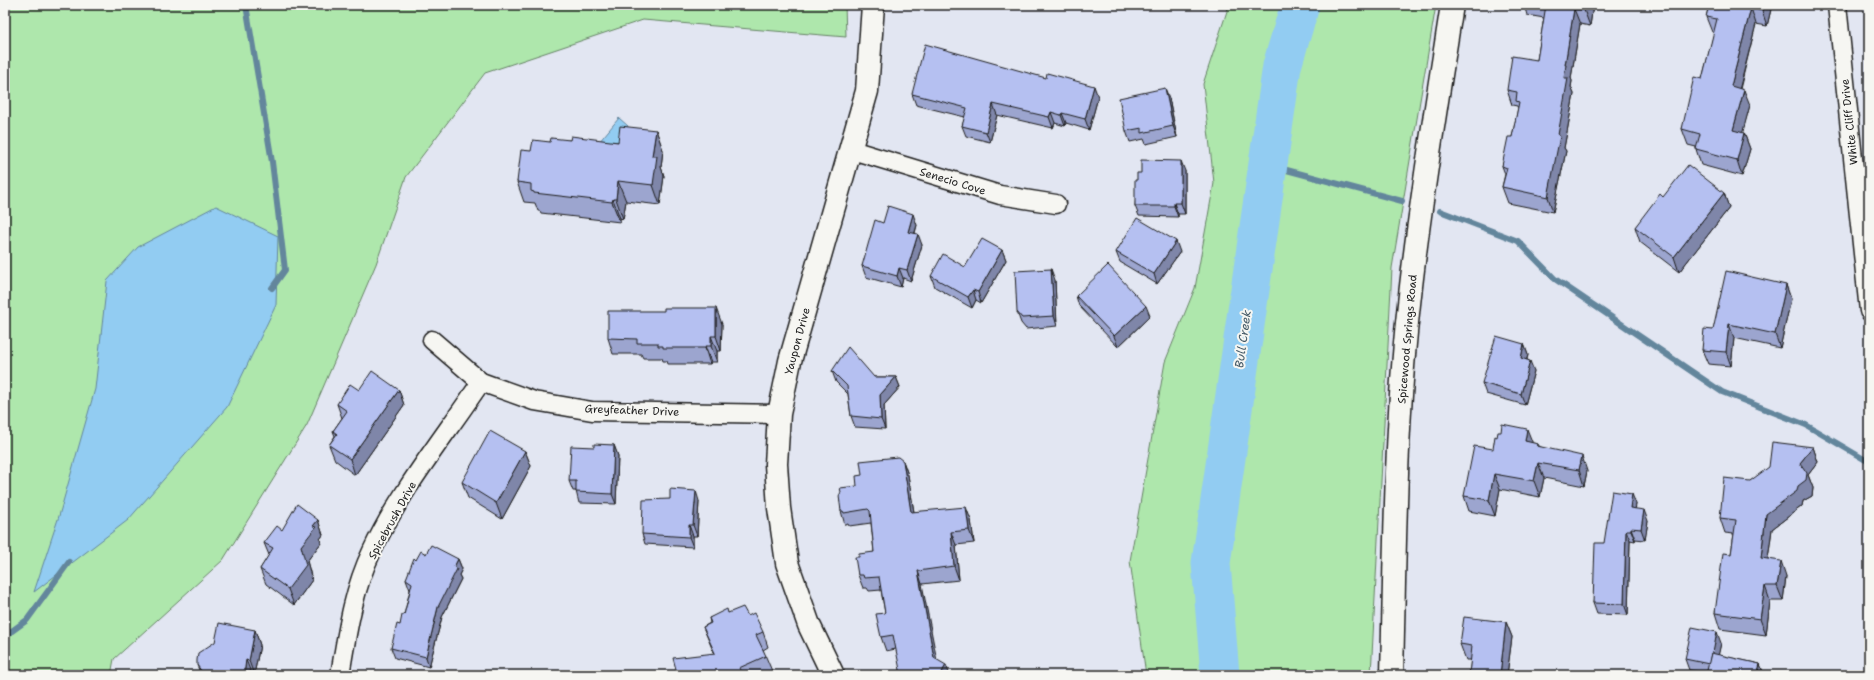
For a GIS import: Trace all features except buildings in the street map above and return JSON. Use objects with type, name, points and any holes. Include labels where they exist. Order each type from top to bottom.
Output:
[{"type":"street","name":"Yaupon Drive","points":[[833,675],[809,625],[787,563],[779,508],[776,464],[779,414],[790,361],[852,150],[867,91],[873,5]]},
{"type":"street","name":"Spicewood Springs Road","points":[[1392,675],[1398,451],[1408,314],[1422,201],[1452,5]]},
{"type":"street","name":"White Cliff Drive","points":[[1837,5],[1863,203],[1869,311]]},
{"type":"street","name":"Senecio Cove","points":[[852,150],[1000,194],[1056,204]]},
{"type":"street","name":"Greyfeather Drive","points":[[432,340],[481,382],[534,402],[592,410],[779,414]]},
{"type":"street","name":"Spicebrush Drive","points":[[340,675],[349,618],[372,552],[400,500],[481,382]]},
{"type":"green space","points":[[5,5],[845,5],[846,37],[643,20],[485,73],[406,177],[376,264],[307,425],[223,560],[114,659],[111,675],[5,675]]},
{"type":"green space","points":[[1229,5],[1436,5],[1392,268],[1371,675],[1146,675],[1130,561],[1165,362],[1195,288],[1214,183],[1203,84]]},
{"type":"water","points":[[619,118],[628,126],[621,138],[625,141],[597,147],[599,142]]},
{"type":"water","points":[[216,206],[278,236],[276,305],[227,407],[128,520],[34,592],[59,516],[95,389],[107,281],[138,247]]},
{"type":"waterway","points":[[246,5],[272,162],[285,270],[272,288]]},
{"type":"waterway","name":"Bull Creek","points":[[1220,675],[1211,563],[1282,66],[1300,5]]},
{"type":"waterway","points":[[1268,165],[1402,201]]},
{"type":"waterway","points":[[1440,211],[1518,241],[1555,279],[1722,392],[1806,425],[1869,462]]},
{"type":"waterway","points":[[5,636],[27,620],[69,562]]}]
